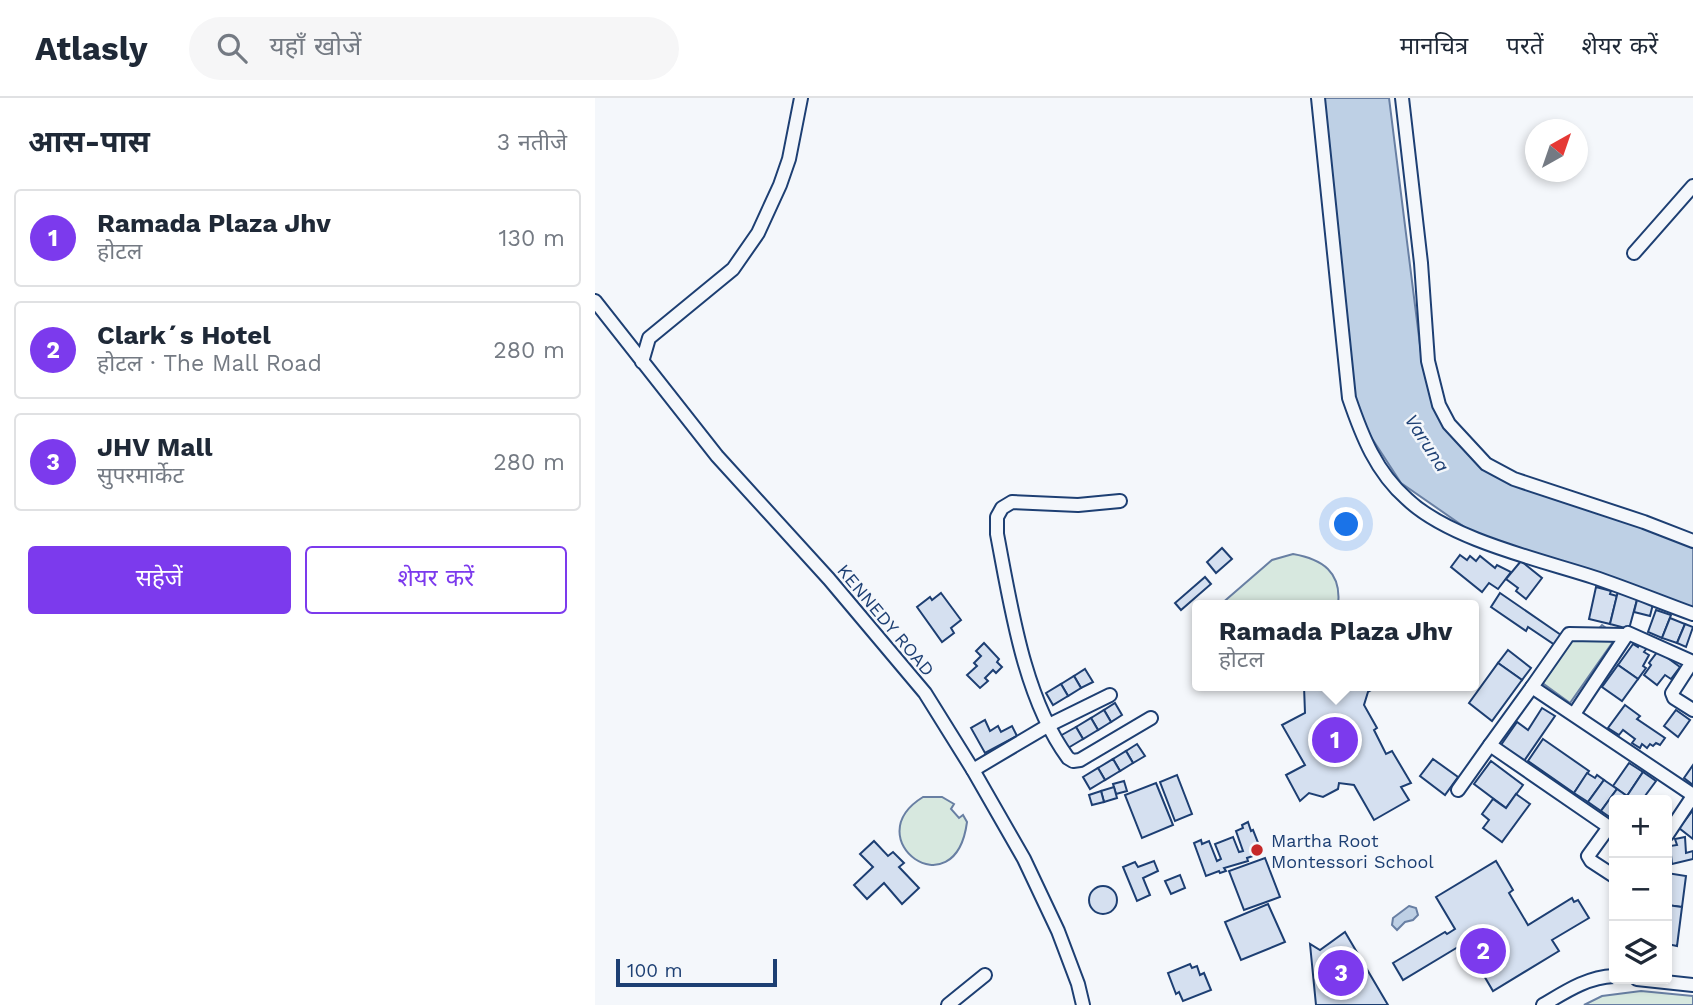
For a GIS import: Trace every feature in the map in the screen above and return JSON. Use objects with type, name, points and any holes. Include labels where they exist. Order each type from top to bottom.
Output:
[{"type":"street","points":[[642,362],[649,338],[733,269],[758,233],[770,211],[789,159],[801,98]]},
{"type":"street","points":[[1318,98],[1349,398],[1361,432],[1386,477],[1405,498],[1431,518],[1509,552],[1595,578],[1693,614]]},
{"type":"street","points":[[1402,98],[1422,263],[1427,352],[1439,405],[1449,424],[1478,457],[1514,480],[1644,522],[1693,541]]},
{"type":"street","points":[[1634,253],[1693,186]]},
{"type":"street","name":"KENNEDY ROAD","points":[[595,301],[717,456],[829,579],[925,693],[1024,859],[1058,930],[1083,1005]]},
{"type":"street","points":[[1121,501],[1078,505],[1012,502],[1002,508],[997,517],[997,534],[1025,660],[1049,725],[1068,758],[1077,761],[1151,718]]},
{"type":"street","points":[[1458,790],[1569,634],[1625,635],[1631,632],[1693,662],[1671,693],[1674,698],[1693,710]]},
{"type":"street","points":[[1574,714],[1625,635]]},
{"type":"street","points":[[1532,687],[1693,796],[1672,828]]},
{"type":"street","points":[[973,770],[1049,725],[1110,695]]},
{"type":"street","points":[[1490,745],[1609,827]]},
{"type":"street","points":[[1609,832],[1588,856],[1609,873]]},
{"type":"street","points":[[949,1005],[985,975]]},
{"type":"street","points":[[1543,1005],[1573,987],[1600,976],[1609,976]]},
{"type":"street","points":[[1672,982],[1693,985]]},
{"type":"shaded area","points":[[1293,554],[1313,559],[1333,576],[1337,584],[1338,600],[1226,600],[1272,560]]},
{"type":"shaded area","points":[[1602,625],[1617,636],[1570,703],[1541,682],[1575,634],[1595,633]]},
{"type":"shaded area","points":[[923,797],[942,797],[954,804],[951,809],[959,818],[963,815],[967,822],[959,848],[945,862],[930,865],[915,859],[904,847],[899,831],[905,814]]},
{"type":"shaded area","points":[[1641,991],[1693,996],[1693,1005],[1584,1005],[1602,996]]},
{"type":"water","name":"Varuna","points":[[1314,98],[1389,98],[1421,353],[1458,441],[1497,477],[1693,537],[1693,611],[1499,551],[1401,483],[1358,417]]},
{"type":"water","points":[[1409,906],[1416,908],[1418,915],[1397,930],[1392,925],[1393,918]]},
{"type":"building","points":[[1222,548],[1232,559],[1216,573],[1207,562]]},
{"type":"building","points":[[1460,555],[1467,560],[1470,556],[1476,561],[1480,556],[1495,568],[1497,565],[1511,572],[1498,589],[1489,583],[1482,592],[1451,567]]},
{"type":"building","points":[[1521,561],[1542,578],[1526,599],[1516,591],[1518,588],[1506,579]]},
{"type":"building","points":[[1205,577],[1211,584],[1181,610],[1175,603]]},
{"type":"building","points":[[1596,587],[1611,591],[1610,594],[1617,596],[1610,624],[1589,619]]},
{"type":"building","points":[[1618,591],[1638,596],[1629,629],[1610,624]]},
{"type":"building","points":[[941,593],[961,620],[951,628],[954,633],[942,642],[917,607]]},
{"type":"building","points":[[1500,593],[1561,635],[1555,645],[1528,627],[1526,631],[1491,607]]},
{"type":"building","points":[[1638,596],[1654,600],[1650,616],[1634,612]]},
{"type":"building","points":[[1656,610],[1671,615],[1662,638],[1648,632]]},
{"type":"building","points":[[1670,618],[1685,624],[1677,643],[1662,638]]},
{"type":"building","points":[[1685,624],[1693,627],[1686,647],[1677,643]]},
{"type":"building","points":[[984,643],[999,659],[997,662],[1002,667],[996,673],[993,670],[985,678],[988,681],[980,688],[967,675],[977,666],[974,663],[981,656],[976,651]]},
{"type":"building","points":[[1640,643],[1647,648],[1644,652],[1649,655],[1643,666],[1646,668],[1638,679],[1618,665],[1633,644],[1638,647]]},
{"type":"building","points":[[1508,650],[1531,668],[1522,680],[1498,663]]},
{"type":"building","points":[[1658,651],[1680,667],[1671,679],[1665,675],[1657,685],[1644,675]]},
{"type":"building","points":[[1498,663],[1522,680],[1492,721],[1469,703]]},
{"type":"building","points":[[1618,665],[1638,679],[1622,701],[1602,687]]},
{"type":"building","points":[[1085,669],[1093,682],[1081,688],[1074,676]]},
{"type":"building","points":[[1074,676],[1081,688],[1068,696],[1061,684]]},
{"type":"building","points":[[1061,684],[1068,696],[1053,705],[1046,693]]},
{"type":"building","points":[[1304,691],[1370,691],[1364,705],[1377,728],[1374,730],[1386,754],[1392,751],[1411,783],[1401,787],[1409,800],[1374,820],[1354,785],[1339,783],[1338,789],[1323,797],[1309,793],[1300,801],[1286,775],[1305,765],[1282,725],[1305,713]]},
{"type":"building","points":[[1115,703],[1122,715],[1111,722],[1104,710]]},
{"type":"building","points":[[1625,705],[1640,716],[1637,719],[1665,738],[1660,745],[1650,744],[1647,748],[1642,744],[1640,748],[1632,743],[1635,739],[1623,730],[1619,735],[1608,728]]},
{"type":"building","points":[[1542,708],[1555,716],[1524,761],[1501,745],[1517,722],[1528,730]]},
{"type":"building","points":[[1104,710],[1111,722],[1098,730],[1091,718]]},
{"type":"building","points":[[1676,710],[1690,720],[1678,737],[1664,726]]},
{"type":"building","points":[[1091,718],[1098,730],[1083,739],[1076,727]]},
{"type":"building","points":[[985,720],[990,731],[998,726],[1001,732],[1012,726],[1017,736],[985,753],[971,728]]},
{"type":"building","points":[[1076,727],[1083,739],[1068,748],[1060,736]]},
{"type":"building","points":[[1543,739],[1589,771],[1574,793],[1528,761]]},
{"type":"building","points":[[1137,744],[1145,756],[1133,763],[1126,751]]},
{"type":"building","points":[[1126,751],[1133,763],[1120,771],[1113,759]]},
{"type":"building","points":[[1113,759],[1120,771],[1105,780],[1098,768]]},
{"type":"building","points":[[1433,759],[1458,777],[1445,795],[1420,776]]},
{"type":"building","points":[[1491,761],[1523,785],[1506,808],[1474,784]]},
{"type":"building","points":[[1629,763],[1643,772],[1628,795],[1613,786]]},
{"type":"building","points":[[1693,765],[1693,785],[1684,778]]},
{"type":"building","points":[[1098,768],[1105,780],[1090,789],[1083,777]]},
{"type":"building","points":[[1643,772],[1656,781],[1646,795],[1628,795]]},
{"type":"building","points":[[1587,773],[1604,780],[1588,802],[1574,793]]},
{"type":"building","points":[[1177,775],[1192,814],[1175,821],[1160,782]]},
{"type":"building","points":[[1604,780],[1617,789],[1613,795],[1609,795],[1609,800],[1601,811],[1588,802]]},
{"type":"building","points":[[1124,781],[1127,791],[1116,794],[1113,784]]},
{"type":"building","points":[[1156,783],[1173,825],[1142,838],[1125,795]]},
{"type":"building","points":[[1114,787],[1117,798],[1104,802],[1101,791]]},
{"type":"building","points":[[1617,789],[1626,795],[1613,795]]},
{"type":"building","points":[[1101,791],[1104,802],[1092,805],[1089,795]]},
{"type":"building","points":[[1516,794],[1530,804],[1502,842],[1483,828],[1489,820],[1482,814],[1493,799],[1506,808]]},
{"type":"building","points":[[1609,800],[1609,817],[1601,811]]},
{"type":"building","points":[[1693,810],[1693,839],[1679,828]]},
{"type":"building","points":[[1248,822],[1262,853],[1247,858],[1248,861],[1224,868],[1226,871],[1206,876],[1194,843],[1209,841],[1217,861],[1221,859],[1215,844],[1233,837],[1239,852],[1243,851],[1236,831]]},
{"type":"building","points":[[1685,837],[1686,853],[1693,851],[1693,859],[1672,864],[1672,846],[1677,845],[1675,839]]},
{"type":"building","points":[[874,841],[888,856],[893,852],[904,863],[899,867],[919,888],[902,904],[884,883],[867,899],[854,885],[873,867],[860,854]]},
{"type":"building","points":[[1265,858],[1280,897],[1244,910],[1229,871]]},
{"type":"building","points":[[1154,861],[1158,871],[1143,878],[1150,895],[1137,901],[1123,867],[1135,862],[1138,867]]},
{"type":"building","points":[[1496,861],[1513,890],[1509,893],[1528,925],[1572,898],[1574,902],[1578,900],[1589,918],[1552,940],[1559,951],[1493,991],[1463,944],[1403,980],[1393,963],[1445,932],[1447,934],[1455,929],[1436,897]]},
{"type":"building","points":[[1672,874],[1686,876],[1682,907],[1672,906]]},
{"type":"building","points":[[1180,875],[1185,888],[1171,894],[1165,881]]},
{"type":"building","points":[[1103,886],[1113,890],[1117,900],[1113,910],[1103,914],[1093,910],[1089,900],[1093,890]]},
{"type":"building","points":[[1268,904],[1285,942],[1241,960],[1225,922]]},
{"type":"building","points":[[1672,906],[1682,907],[1677,946],[1672,945]]},
{"type":"building","points":[[1345,932],[1388,1005],[1316,1005],[1310,944],[1320,950]]},
{"type":"building","points":[[1190,964],[1192,968],[1197,966],[1200,975],[1204,973],[1211,990],[1183,1001],[1179,992],[1176,994],[1168,973]]},
{"type":"place","name":"Ramada Plaza Jhv","points":[[1335,740]]},
{"type":"place","name":"Martha Root Montessori School","points":[[1257,850]]},
{"type":"place","name":"Clark´s Hotel","points":[[1483,951]]},
{"type":"place","name":"JHV Mall","points":[[1341,973]]}]
